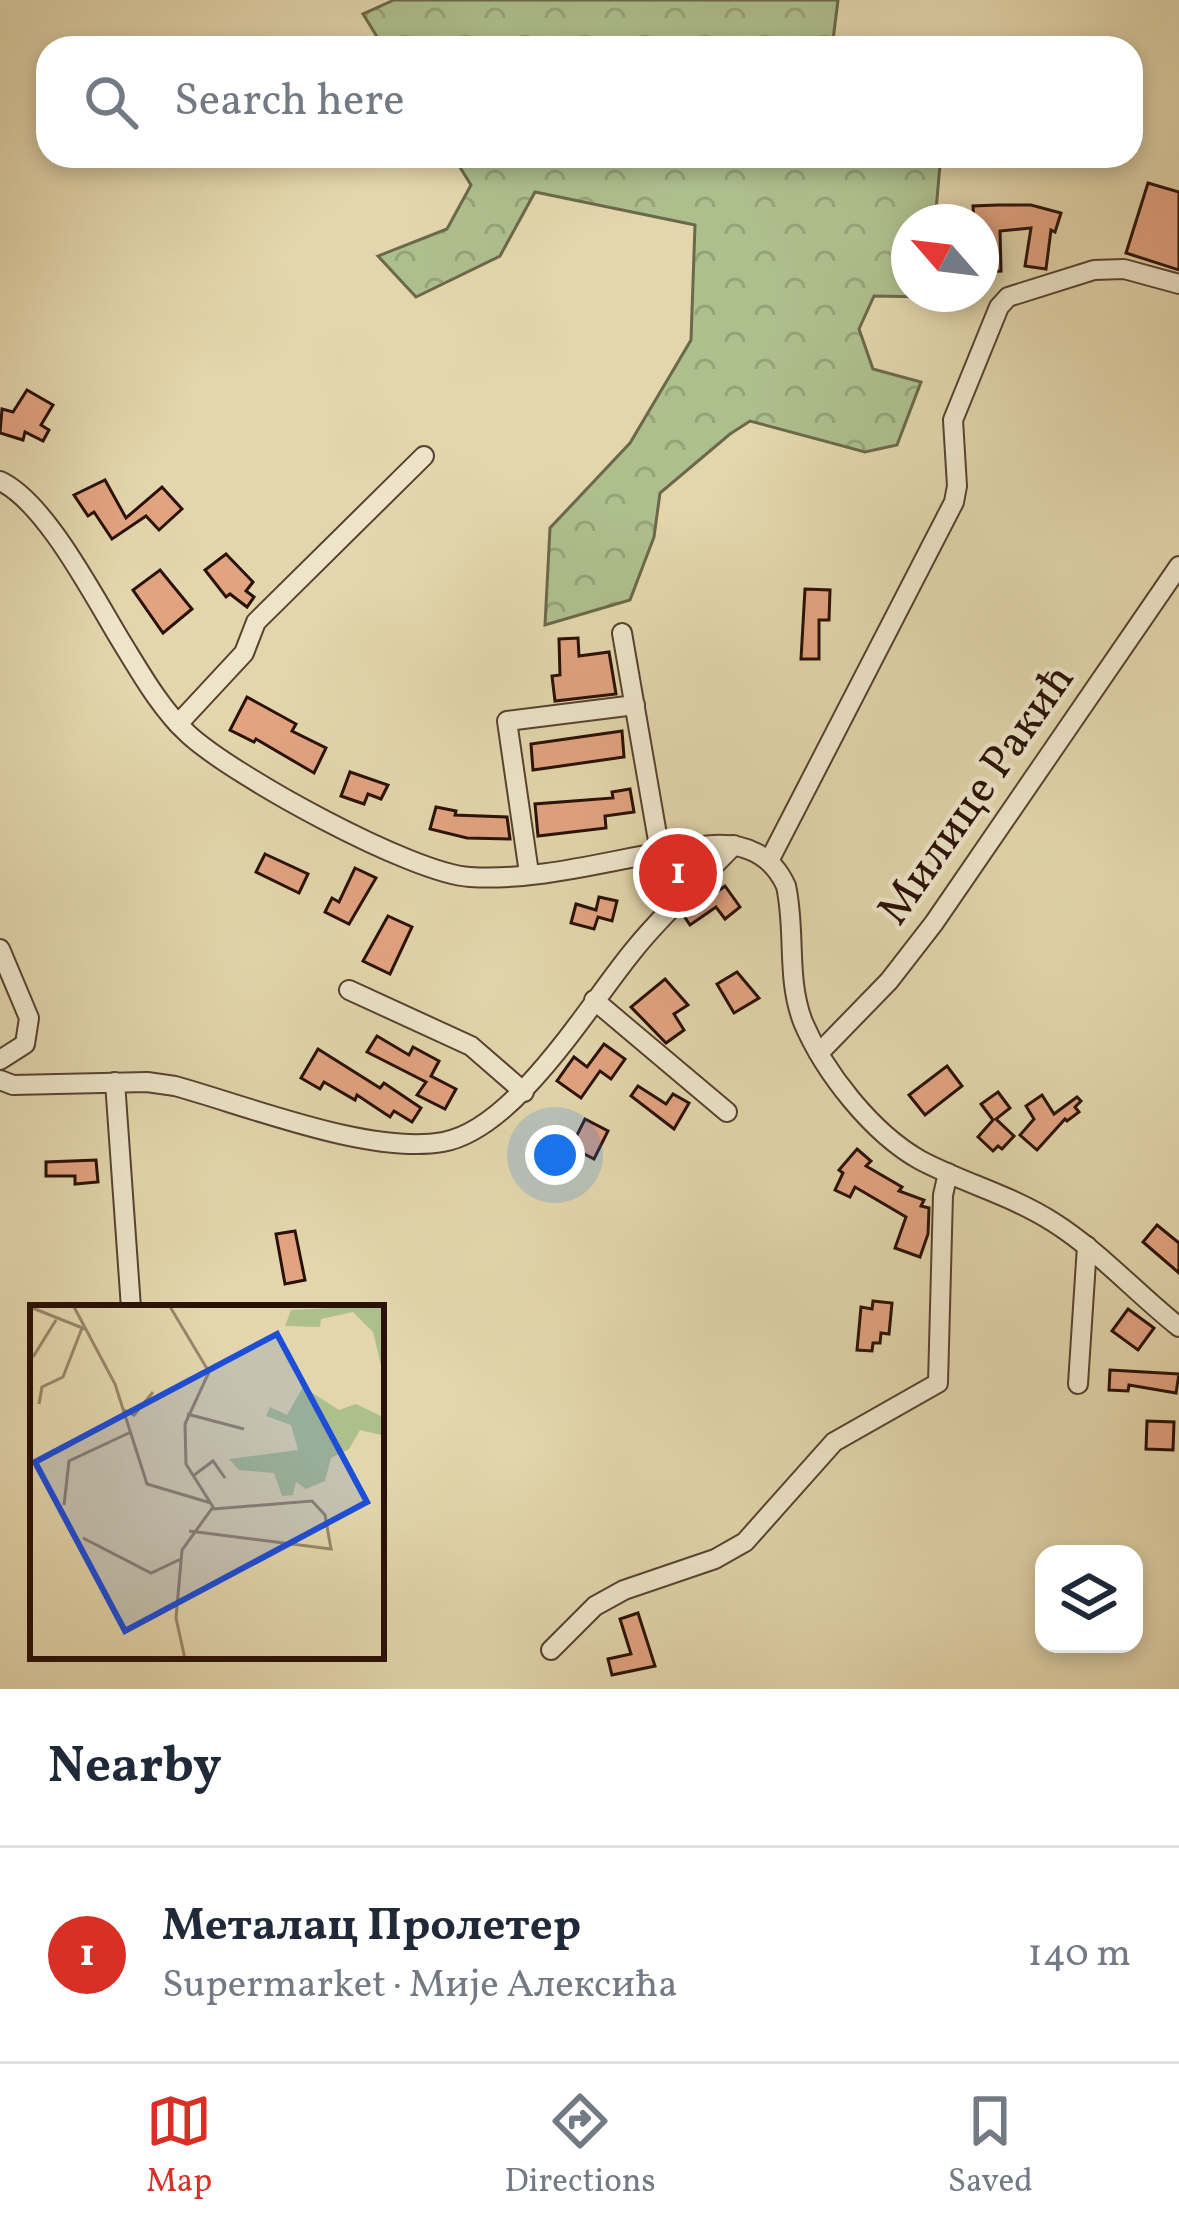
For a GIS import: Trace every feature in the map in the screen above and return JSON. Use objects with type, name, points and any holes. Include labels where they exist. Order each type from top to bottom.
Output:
[{"type":"street","points":[[769,861],[954,502],[953,420],[999,308],[1016,293],[1094,270],[1124,269],[1179,284]]},
{"type":"street","points":[[178,724],[244,653],[256,622],[424,457]]},
{"type":"street","points":[[0,481],[33,505],[178,724],[247,776],[410,862],[460,876],[529,873],[734,845],[769,861],[786,886],[796,998],[819,1053],[887,1134],[910,1154],[1036,1211],[1087,1246],[1179,1327]]},
{"type":"street","name":"Милице Ракић","points":[[819,1053],[880,991],[934,923],[1179,566]]},
{"type":"street","points":[[622,633],[660,853]]},
{"type":"street","points":[[529,873],[507,721],[635,705]]},
{"type":"street","points":[[0,1080],[14,1085],[115,1082],[176,1086],[380,1142],[441,1143],[470,1133],[524,1091],[654,926],[734,845]]},
{"type":"street","points":[[0,949],[29,1018],[25,1044],[0,1060]]},
{"type":"street","points":[[349,990],[471,1046],[524,1091]]},
{"type":"street","points":[[594,1000],[727,1112]]},
{"type":"street","points":[[115,1082],[130,1305]]},
{"type":"street","points":[[551,1650],[595,1606],[746,1542],[833,1442],[938,1383],[947,1173]]},
{"type":"street","points":[[1078,1384],[1087,1246]]},
{"type":"green space","points":[[394,0],[838,0],[834,36],[377,36],[363,14]]},
{"type":"green space","points":[[460,168],[940,168],[937,204],[891,204],[891,296],[874,296],[859,329],[873,369],[921,382],[897,445],[865,452],[750,421],[660,493],[654,537],[630,600],[545,625],[550,528],[630,443],[691,340],[695,225],[535,192],[500,256],[416,297],[378,256],[447,229],[471,185]]},
{"type":"building","points":[[1148,183],[1179,192],[1179,270],[1126,253]]},
{"type":"building","points":[[1031,205],[1061,213],[1055,232],[1051,230],[1046,269],[1025,266],[1031,228],[1000,231],[999,271],[999,206]]},
{"type":"building","points":[[27,390],[53,405],[41,425],[49,430],[43,441],[25,432],[23,440],[0,433],[2,409],[13,412]]},
{"type":"building","points":[[105,480],[126,518],[162,487],[182,509],[159,530],[146,516],[112,539],[94,512],[88,516],[74,495]]},
{"type":"building","points":[[226,554],[253,582],[246,591],[254,597],[247,607],[230,594],[226,597],[205,570]]},
{"type":"building","points":[[160,570],[192,609],[163,633],[133,590]]},
{"type":"building","points":[[805,589],[830,590],[829,620],[819,620],[819,659],[801,659]]},
{"type":"building","points":[[578,638],[579,656],[609,652],[616,694],[555,701],[552,676],[560,675],[559,639]]},
{"type":"building","points":[[247,697],[296,724],[292,731],[326,748],[314,773],[256,739],[230,730]]},
{"type":"building","points":[[622,731],[624,757],[533,770],[531,744]]},
{"type":"building","points":[[350,772],[388,785],[381,799],[368,794],[364,804],[341,796]]},
{"type":"building","points":[[630,789],[634,812],[605,816],[606,828],[538,836],[535,804],[613,798],[612,792]]},
{"type":"building","points":[[436,807],[456,811],[455,815],[507,817],[510,839],[467,838],[430,829]]},
{"type":"building","points":[[265,854],[308,874],[299,893],[256,872]]},
{"type":"building","points":[[355,868],[376,878],[349,924],[325,912],[332,898],[339,902]]},
{"type":"building","points":[[725,886],[740,907],[725,919],[716,907],[690,925],[684,916]]},
{"type":"building","points":[[599,897],[617,901],[612,921],[598,917],[594,929],[571,923],[576,904],[596,910]]},
{"type":"building","points":[[388,916],[412,927],[390,974],[363,961]]},
{"type":"building","points":[[737,972],[759,998],[734,1013],[717,984]]},
{"type":"building","points":[[665,979],[688,1005],[674,1014],[684,1030],[666,1043],[631,1007]]},
{"type":"building","points":[[377,1036],[409,1055],[413,1047],[439,1061],[431,1076],[456,1089],[445,1109],[417,1095],[426,1082],[367,1052]]},
{"type":"building","points":[[604,1044],[625,1059],[611,1079],[600,1071],[581,1098],[557,1081],[574,1057],[587,1067]]},
{"type":"building","points":[[318,1049],[421,1108],[412,1122],[394,1111],[390,1117],[357,1095],[355,1100],[324,1082],[320,1089],[301,1078]]},
{"type":"building","points":[[947,1066],[962,1086],[925,1115],[909,1095]]},
{"type":"building","points":[[638,1086],[666,1104],[673,1094],[689,1103],[674,1129],[631,1096]]},
{"type":"building","points":[[998,1092],[1010,1108],[996,1119],[1014,1136],[1002,1149],[998,1146],[993,1151],[978,1137],[993,1120],[981,1104]]},
{"type":"building","points":[[1042,1095],[1054,1114],[1077,1097],[1081,1101],[1075,1107],[1079,1112],[1065,1119],[1037,1150],[1020,1135],[1034,1119],[1026,1106]]},
{"type":"building","points":[[585,1119],[608,1131],[594,1159],[571,1147]]},
{"type":"building","points":[[857,1149],[871,1161],[866,1166],[902,1187],[899,1191],[924,1200],[921,1206],[929,1208],[928,1234],[920,1257],[895,1248],[906,1217],[855,1187],[850,1197],[835,1190],[843,1173],[839,1170]]},
{"type":"building","points":[[96,1160],[98,1182],[75,1184],[75,1176],[46,1176],[46,1162]]},
{"type":"building","points":[[1157,1225],[1179,1243],[1179,1273],[1143,1242]]},
{"type":"building","points":[[295,1231],[305,1280],[285,1284],[276,1234]]},
{"type":"building","points":[[873,1301],[892,1303],[889,1334],[881,1333],[872,1351],[857,1350],[861,1307],[872,1309]]},
{"type":"building","points":[[1128,1309],[1154,1328],[1138,1350],[1112,1331]]},
{"type":"building","points":[[1110,1370],[1179,1374],[1176,1393],[1129,1385],[1128,1391],[1109,1390]]},
{"type":"building","points":[[1147,1421],[1174,1422],[1173,1450],[1146,1449]]},
{"type":"building","points":[[638,1613],[655,1666],[612,1675],[608,1659],[631,1654],[620,1619]]},
{"type":"place","name":"Металац Пролетер","points":[[678,873]]}]
